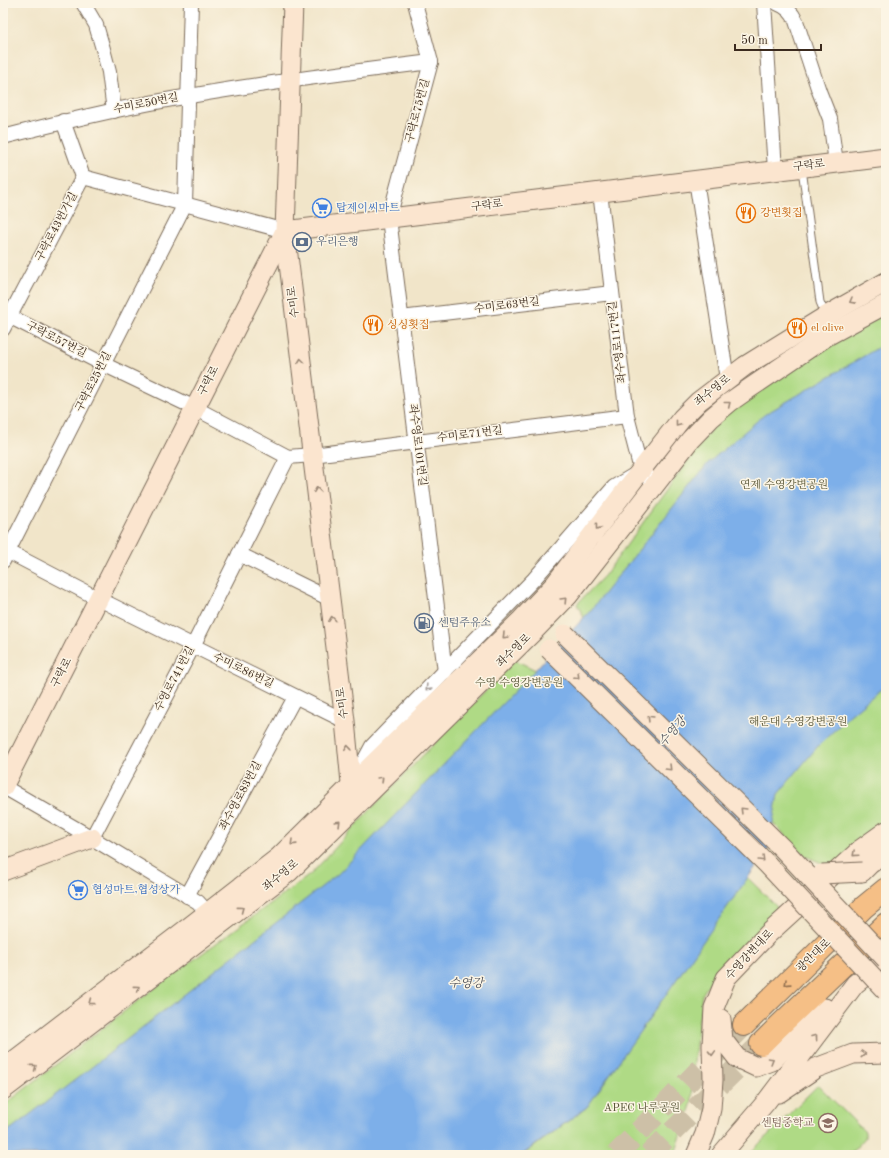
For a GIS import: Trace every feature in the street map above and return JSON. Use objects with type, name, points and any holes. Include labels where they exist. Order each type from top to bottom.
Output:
[{"type":"highway","name":"광안대로","points":[[744,1025],[864,907],[886,889]]},
{"type":"highway","points":[[761,1044],[886,924]]},
{"type":"main road","name":"수미로","points":[[293,3],[285,232],[345,721],[354,807]]},
{"type":"main road","name":"구락로","points":[[3,787],[285,232],[886,157]]},
{"type":"main road","name":"좌수영로","points":[[3,1069],[189,927],[213,919],[288,872],[354,807],[542,610],[555,584],[641,470],[682,418],[699,401],[745,366],[826,316],[886,282]]},
{"type":"main road","name":"좌수영로","points":[[542,610],[568,596],[690,440],[711,418],[730,402],[828,336],[886,304]]},
{"type":"main road","points":[[542,610],[784,850],[886,959],[827,1006],[772,1061],[756,1067],[736,1058],[723,1040],[721,1017],[726,978]]},
{"type":"main road","name":"좌수영로","points":[[527,626],[768,865],[886,991]]},
{"type":"main road","name":"좌수영로","points":[[3,1090],[213,919],[279,857],[373,764],[527,626]]},
{"type":"main road","name":"수영강변대로","points":[[696,1155],[705,1134],[711,1109],[714,1008],[726,978],[768,934],[861,849],[886,831]]},
{"type":"main road","points":[[3,871],[92,838]]},
{"type":"main road","points":[[784,850],[802,863],[822,874],[862,872],[870,864],[886,853]]},
{"type":"main road","points":[[722,1155],[766,1102],[855,984]]},
{"type":"main road","points":[[766,1102],[816,1068],[853,1054],[886,1053]]},
{"type":"street","points":[[83,3],[96,26],[103,49],[109,72],[114,111]]},
{"type":"street","points":[[185,204],[191,3]]},
{"type":"street","points":[[415,3],[431,62]]},
{"type":"street","points":[[764,3],[775,170]]},
{"type":"street","points":[[778,3],[784,5],[793,14],[796,21],[819,91],[830,119],[836,163]]},
{"type":"street","name":"수미로50번길","points":[[3,137],[63,122],[189,96],[290,80],[431,62]]},
{"type":"street","name":"구락로75번길","points":[[389,218],[431,62]]},
{"type":"street","points":[[63,122],[84,177],[285,232]]},
{"type":"street","name":"구락로43번가길","points":[[3,329],[6,315],[84,177]]},
{"type":"street","points":[[696,180],[726,380]]},
{"type":"street","name":"좌수영로117번길","points":[[600,192],[627,416],[641,470]]},
{"type":"street","name":"구락로25번길","points":[[5,554],[185,204]]},
{"type":"street","name":"좌수영로101번길","points":[[389,218],[445,672]]},
{"type":"street","name":"수미로63번길","points":[[401,318],[612,293]]},
{"type":"street","name":"구락로57번길","points":[[6,315],[103,364],[196,408]]},
{"type":"street","name":"구락로","points":[[196,408],[288,457]]},
{"type":"street","name":"수미로71번길","points":[[312,455],[627,416]]},
{"type":"street","points":[[288,457],[312,455]]},
{"type":"street","name":"수영로741번길","points":[[92,838],[193,646],[288,457]]},
{"type":"street","points":[[351,787],[372,746],[534,579],[614,487],[641,470],[655,484]]},
{"type":"street","name":"수미로86번길","points":[[5,554],[345,721]]},
{"type":"street","points":[[239,554],[330,599]]},
{"type":"street","name":"좌수영로83번길","points":[[187,896],[295,696]]},
{"type":"street","points":[[3,787],[92,838],[198,902],[213,919]]},
{"type":"lane","points":[[802,167],[820,302],[826,316]]},
{"type":"green space","name":"연제 수영강변공원","points":[[886,313],[886,823],[837,865],[824,864],[805,856],[594,638],[577,604],[605,575],[719,418],[823,346]]},
{"type":"green space","name":"수영 수영강변공원","points":[[515,660],[552,678],[333,893],[3,1147],[3,1106],[144,996],[311,874],[374,806]]},
{"type":"green space","name":"APEC 나루공원","points":[[742,872],[782,912],[742,945],[715,974],[702,995],[693,1070],[692,1102],[674,1155],[523,1155],[587,1107]]},
{"type":"green space","points":[[818,1085],[865,1132],[865,1138],[849,1155],[752,1155],[750,1153]]},
{"type":"water","name":"수영강","points":[[886,343],[886,685],[850,715],[818,746],[778,794],[768,849],[587,1107],[522,1155],[3,1155],[3,1135],[338,874],[591,610],[708,463],[764,415]]},
{"type":"tunnel","points":[[616,1155],[744,1025]]},
{"type":"tunnel","points":[[649,1155],[761,1044]]},
{"type":"place","name":"탑제이씨마트","points":[[322,208]]},
{"type":"place","name":"강변횟집","points":[[746,213]]},
{"type":"place","name":"우리은행","points":[[302,242]]},
{"type":"place","name":"싱싱횟집","points":[[373,325]]},
{"type":"place","name":"el olive","points":[[797,328]]},
{"type":"place","name":"센텀주유소","points":[[424,623]]},
{"type":"place","name":"협성마트,협성상가","points":[[78,890]]},
{"type":"place","name":"센텀중학교","points":[[828,1123]]},
{"type":"park label","name":"해운대 수영강변공원","points":[[798,722]]}]
